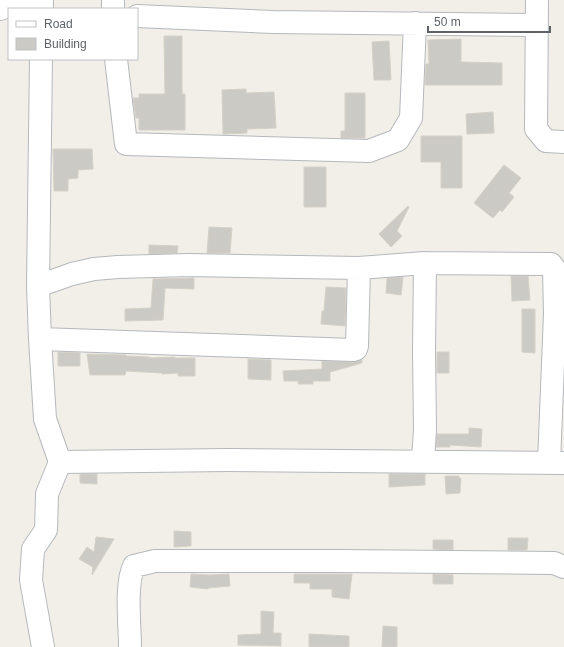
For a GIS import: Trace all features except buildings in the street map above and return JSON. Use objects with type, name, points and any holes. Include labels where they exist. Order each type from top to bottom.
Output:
[{"type":"street","points":[[0,9],[26,0]]},
{"type":"street","points":[[537,0],[536,129],[546,141],[564,142]]},
{"type":"street","points":[[138,16],[273,22],[537,25]]},
{"type":"street","points":[[116,60],[126,144],[369,151],[398,140],[411,118],[415,23]]},
{"type":"street","points":[[41,60],[38,286],[40,339],[45,419],[60,462],[47,494],[46,530],[33,549],[31,580],[43,647]]},
{"type":"street","points":[[38,286],[72,274],[94,269],[118,267],[189,265],[359,268],[425,263],[552,265],[554,268],[557,463],[228,460],[60,462]]},
{"type":"street","points":[[423,461],[425,429],[425,263]]},
{"type":"street","points":[[40,339],[353,350],[358,346],[359,268]]},
{"type":"street","points":[[130,647],[130,573],[134,566],[155,561],[554,563],[564,567]]}]
